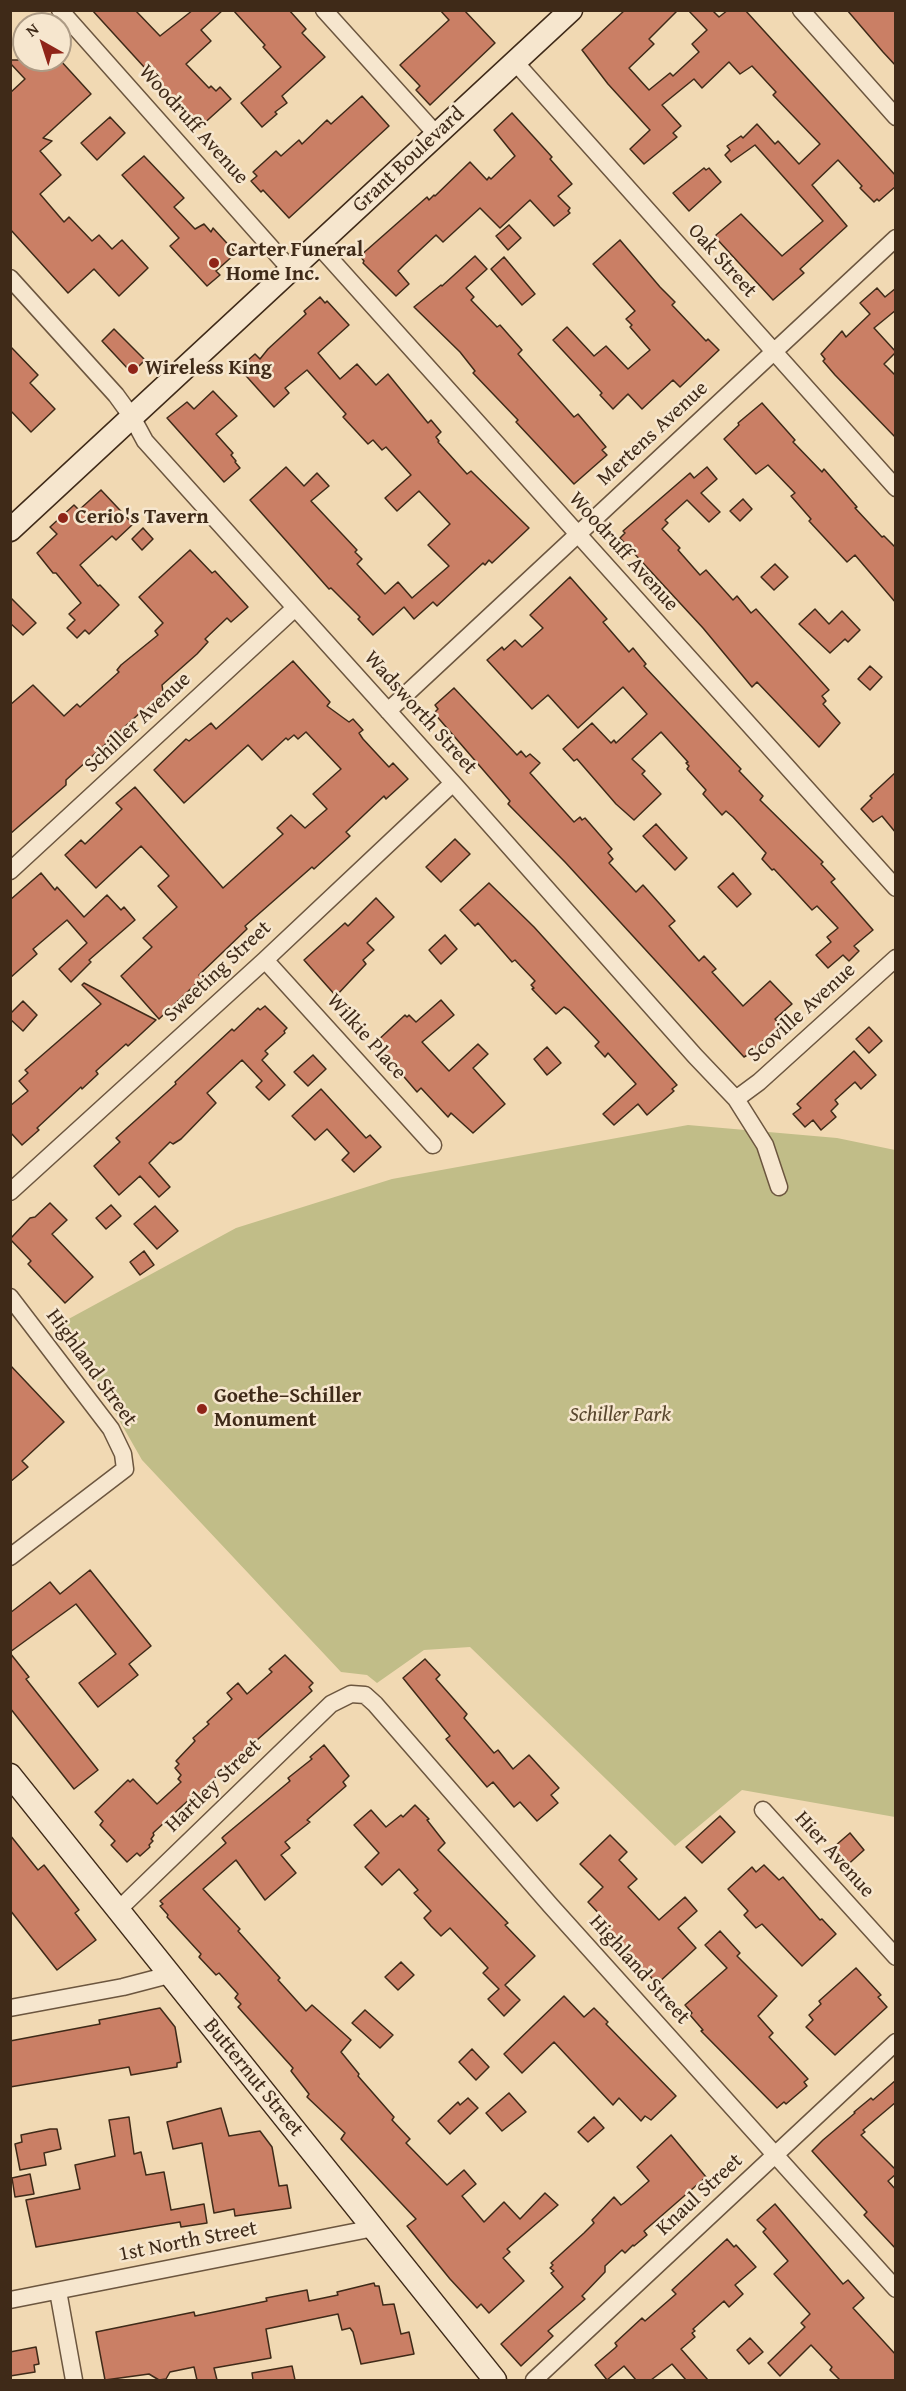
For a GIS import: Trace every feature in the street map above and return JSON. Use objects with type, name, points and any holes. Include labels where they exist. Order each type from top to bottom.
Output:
[{"type":"street","name":"Woodruff Avenue","points":[[60,10],[291,270]]},
{"type":"street","points":[[324,10],[437,135]]},
{"type":"street","name":"Grant Boulevard","points":[[10,530],[571,10]]},
{"type":"street","points":[[801,10],[896,117]]},
{"type":"street","name":"Oak Street","points":[[515,62],[896,488]]},
{"type":"street","name":"Mertens Avenue","points":[[388,711],[896,238]]},
{"type":"street","name":"Woodruff Avenue","points":[[318,245],[896,888]]},
{"type":"street","name":"Wadsworth Street","points":[[10,278],[116,395],[132,417],[145,441],[736,1099],[765,1145],[779,1187]]},
{"type":"street","name":"Schiller Avenue","points":[[10,871],[295,608]]},
{"type":"street","name":"Sweeting Street","points":[[10,1192],[265,960],[453,783]]},
{"type":"street","name":"Scoville Avenue","points":[[736,1099],[759,1082],[896,958]]},
{"type":"street","name":"Wilkie Place","points":[[265,960],[433,1145]]},
{"type":"street","name":"Highland Street","points":[[10,1297],[111,1429],[123,1454],[125,1469],[10,1557]]},
{"type":"street","name":"Highland Street","points":[[343,1696],[364,1695],[375,1704],[559,1915],[896,2289]]},
{"type":"street","name":"Hartley Street","points":[[118,1910],[331,1704],[343,1696]]},
{"type":"street","name":"Butternut Street","points":[[10,1775],[495,2380]]},
{"type":"street","name":"Hier Avenue","points":[[763,1810],[896,1957]]},
{"type":"street","points":[[10,2008],[123,1988],[169,1975]]},
{"type":"street","name":"Knaul Street","points":[[534,2380],[896,2042]]},
{"type":"street","name":"1st North Street","points":[[11,2295],[58,2290],[374,2228]]},
{"type":"street","points":[[58,2290],[74,2380]]},
{"type":"green space","name":"Schiller Park","points":[[688,1125],[837,1138],[895,1150],[895,1817],[742,1790],[675,1846],[470,1647],[424,1650],[377,1683],[367,1675],[341,1672],[142,1460],[63,1322],[236,1228],[392,1179]]},
{"type":"building","points":[[92,10],[135,10],[160,36],[193,10],[223,10],[201,30],[211,41],[186,64],[209,88],[211,86],[216,91],[220,87],[231,99],[200,127]]},
{"type":"building","points":[[233,10],[289,10],[306,29],[302,33],[325,57],[282,96],[287,103],[275,112],[277,114],[262,127],[241,103],[281,67],[263,47],[265,45]]},
{"type":"building","points":[[440,10],[464,10],[495,43],[430,105],[416,90],[420,86],[400,65],[449,20]]},
{"type":"building","points":[[625,10],[678,10],[649,39],[654,44],[629,68],[649,90],[670,73],[673,76],[699,52],[692,44],[707,30],[688,10],[712,10],[719,17],[728,10],[745,10],[896,176],[896,186],[879,201],[877,199],[874,202],[838,160],[812,185],[847,226],[800,269],[804,273],[773,300],[716,238],[716,235],[741,214],[782,256],[823,221],[755,145],[731,162],[725,155],[730,150],[727,146],[741,136],[743,138],[757,124],[775,144],[778,141],[799,164],[820,144],[773,95],[776,92],[752,66],[740,74],[729,62],[702,88],[694,79],[662,105],[681,126],[673,133],[677,137],[644,164],[630,149],[650,130],[608,84],[582,50]]},
{"type":"building","points":[[847,10],[896,10],[896,66],[883,52]]},
{"type":"building","points":[[18,72],[71,72],[91,94],[43,138],[52,141],[40,151],[61,175],[40,194],[64,222],[69,217],[92,241],[99,235],[112,249],[122,240],[148,268],[119,296],[94,269],[68,293],[10,229],[10,93],[25,79]]},
{"type":"building","points":[[362,96],[389,126],[289,218],[263,190],[261,192],[251,181],[257,176],[253,172],[276,151],[281,156],[299,140],[302,144],[327,120],[331,124]]},
{"type":"building","points":[[512,113],[552,157],[550,159],[572,184],[558,196],[570,208],[568,211],[570,213],[554,226],[530,200],[500,228],[480,208],[443,242],[436,235],[398,271],[409,284],[396,296],[363,263],[360,256],[427,197],[429,200],[435,196],[470,162],[487,180],[489,177],[491,179],[515,156],[494,130]]},
{"type":"building","points":[[110,117],[125,133],[97,160],[81,143]]},
{"type":"building","points":[[144,156],[184,198],[174,207],[195,229],[204,224],[211,232],[213,228],[236,253],[216,271],[220,275],[207,286],[170,246],[179,238],[122,175]]},
{"type":"building","points":[[704,168],[706,170],[709,168],[721,182],[689,211],[673,193]]},
{"type":"building","points":[[509,225],[521,238],[508,250],[496,236]]},
{"type":"building","points":[[620,240],[675,302],[672,305],[706,341],[708,339],[719,350],[680,387],[673,380],[642,409],[628,394],[613,409],[600,395],[602,393],[553,340],[567,327],[594,356],[606,346],[628,369],[650,350],[626,319],[635,311],[593,264]]},
{"type":"building","points":[[475,256],[487,269],[466,288],[474,297],[471,300],[497,327],[500,325],[522,350],[518,354],[574,417],[578,414],[606,447],[602,450],[607,455],[574,484],[473,373],[475,371],[460,352],[414,307],[442,286]]},
{"type":"building","points":[[504,257],[535,294],[522,305],[491,269]]},
{"type":"building","points":[[877,288],[885,297],[896,288],[896,310],[874,328],[896,352],[884,364],[896,376],[896,438],[835,375],[823,361],[825,359],[821,354],[842,331],[846,337],[870,314],[860,303]]},
{"type":"building","points":[[320,297],[325,303],[327,301],[349,325],[318,353],[340,379],[357,364],[376,385],[388,374],[428,423],[431,420],[441,432],[436,437],[438,442],[467,474],[471,471],[529,528],[492,563],[489,560],[485,565],[483,563],[437,606],[433,602],[414,619],[404,607],[373,635],[358,619],[360,617],[331,588],[329,589],[250,500],[286,467],[304,486],[317,473],[329,486],[311,501],[357,550],[355,552],[362,559],[357,564],[385,594],[398,582],[412,598],[449,566],[428,545],[450,524],[419,491],[397,511],[385,498],[411,475],[386,447],[382,450],[373,440],[368,444],[343,417],[346,414],[307,370],[285,388],[289,393],[274,407],[239,368],[255,354],[260,359]]},
{"type":"building","points":[[114,329],[145,360],[136,369],[129,370],[102,341]]},
{"type":"building","points":[[10,346],[38,375],[30,383],[55,409],[31,432],[10,410]]},
{"type":"building","points":[[213,391],[237,416],[216,434],[233,453],[231,455],[240,468],[224,482],[167,418],[187,402],[194,409]]},
{"type":"building","points":[[762,403],[795,440],[793,442],[822,472],[824,469],[857,507],[855,508],[882,537],[884,536],[896,548],[896,603],[855,555],[847,562],[809,521],[811,519],[791,496],[795,493],[768,465],[756,474],[724,439],[739,425],[738,423]]},
{"type":"building","points":[[707,467],[717,479],[701,493],[720,512],[709,522],[687,500],[665,520],[668,523],[662,529],[700,575],[706,570],[733,600],[737,596],[751,613],[756,609],[829,690],[822,696],[826,701],[823,704],[840,723],[819,747],[757,682],[752,687],[703,628],[620,538],[625,533],[623,531],[690,473],[694,478]]},
{"type":"building","points":[[101,490],[133,524],[116,540],[112,536],[80,565],[119,605],[89,634],[85,630],[77,638],[67,628],[75,620],[69,614],[81,603],[37,553],[57,534],[50,527],[74,505],[79,510]]},
{"type":"building","points":[[743,499],[752,509],[740,521],[730,511]]},
{"type":"building","points":[[143,528],[153,539],[142,550],[132,539]]},
{"type":"building","points":[[190,550],[212,573],[215,571],[248,607],[231,622],[227,618],[205,639],[208,642],[197,654],[162,685],[163,692],[66,780],[66,785],[10,834],[10,705],[33,685],[64,716],[77,704],[80,707],[119,672],[117,670],[121,665],[158,635],[155,631],[163,623],[139,597]]},
{"type":"building","points":[[775,564],[788,577],[774,590],[761,577]]},
{"type":"building","points":[[570,577],[607,619],[603,622],[629,652],[633,648],[646,664],[644,666],[741,769],[739,771],[763,796],[760,800],[823,862],[821,864],[835,879],[831,882],[873,930],[854,946],[859,951],[849,961],[843,955],[828,968],[816,955],[831,942],[827,937],[838,928],[817,906],[812,910],[762,859],[766,853],[733,817],[726,811],[722,815],[703,794],[706,790],[687,769],[689,766],[686,763],[688,762],[661,732],[632,759],[645,771],[642,774],[661,794],[634,820],[616,804],[577,759],[574,761],[563,749],[592,723],[611,743],[614,740],[616,743],[647,714],[623,687],[578,728],[548,695],[532,709],[487,660],[502,647],[504,650],[515,640],[522,647],[543,628],[530,615]]},
{"type":"building","points":[[10,597],[36,623],[23,635],[10,623]]},
{"type":"building","points":[[815,609],[829,624],[842,611],[860,630],[848,642],[845,639],[830,653],[799,624]]},
{"type":"building","points":[[293,661],[330,702],[327,706],[349,722],[353,719],[363,730],[359,733],[363,739],[389,767],[393,763],[408,779],[386,799],[384,796],[346,832],[350,836],[314,869],[312,867],[245,926],[247,929],[199,975],[202,978],[159,1019],[121,976],[152,947],[143,938],[177,907],[158,886],[169,876],[141,846],[96,888],[65,855],[81,840],[85,844],[122,809],[116,803],[135,787],[223,888],[283,834],[277,828],[291,815],[305,828],[327,809],[313,794],[341,769],[306,732],[298,739],[294,735],[288,740],[286,738],[262,760],[248,745],[184,803],[154,770],[186,739],[189,741],[211,723],[216,729]]},
{"type":"building","points":[[870,666],[882,677],[870,690],[858,679]]},
{"type":"building","points":[[454,688],[517,755],[521,751],[526,757],[530,754],[540,763],[530,773],[574,822],[580,817],[582,820],[585,818],[612,849],[608,853],[613,859],[609,863],[636,892],[643,885],[675,921],[669,926],[699,961],[704,956],[716,969],[712,972],[743,1006],[770,981],[792,1004],[775,1019],[780,1025],[749,1054],[744,1057],[565,862],[508,804],[510,801],[434,713],[438,709],[435,705]]},
{"type":"building","points":[[896,772],[896,833],[882,816],[873,822],[861,809],[872,798],[870,796]]},
{"type":"building","points":[[656,824],[687,858],[675,870],[643,836]]},
{"type":"building","points":[[455,839],[470,854],[441,882],[426,867]]},
{"type":"building","points":[[41,873],[55,890],[57,887],[84,917],[107,895],[121,910],[124,907],[135,920],[89,960],[91,962],[71,982],[59,969],[87,943],[67,920],[33,949],[37,954],[10,978],[10,900]]},
{"type":"building","points":[[733,873],[751,894],[737,907],[718,887]]},
{"type":"building","points":[[489,883],[534,927],[677,1085],[672,1089],[674,1091],[647,1115],[638,1104],[614,1125],[603,1114],[636,1084],[608,1053],[605,1057],[595,1046],[599,1042],[569,1010],[564,1007],[556,1014],[532,989],[534,988],[531,985],[535,981],[515,960],[512,962],[478,923],[475,926],[460,910]]},
{"type":"building","points":[[376,898],[394,917],[367,943],[374,950],[363,960],[366,964],[336,996],[304,960],[345,923],[348,926]]},
{"type":"building","points":[[445,935],[457,949],[441,964],[429,950]]},
{"type":"building","points":[[84,983],[156,1020],[96,1071],[98,1074],[37,1128],[39,1130],[22,1145],[10,1132],[10,1106],[28,1091],[19,1081],[28,1073],[25,1070],[101,1004],[82,985]]},
{"type":"building","points":[[441,1000],[454,1015],[422,1042],[449,1071],[478,1044],[488,1054],[473,1068],[505,1104],[473,1133],[451,1113],[448,1117],[421,1088],[417,1092],[375,1043],[405,1015],[407,1017],[409,1015],[416,1022]]},
{"type":"building","points":[[23,1001],[37,1015],[23,1031],[10,1019],[10,1014]]},
{"type":"building","points":[[265,1006],[287,1028],[285,1033],[265,1051],[268,1054],[262,1060],[285,1085],[269,1100],[256,1087],[262,1081],[242,1060],[207,1093],[216,1103],[181,1139],[173,1144],[170,1142],[149,1163],[170,1187],[159,1197],[140,1176],[119,1195],[94,1166],[120,1142],[116,1138],[176,1084],[175,1082],[232,1029],[234,1031],[258,1008],[260,1010]]},
{"type":"building","points":[[869,1027],[882,1041],[869,1053],[856,1039]]},
{"type":"building","points":[[547,1047],[561,1063],[547,1075],[534,1059]]},
{"type":"building","points":[[854,1051],[876,1075],[861,1089],[855,1082],[835,1100],[838,1104],[831,1111],[836,1117],[821,1130],[813,1120],[805,1127],[793,1114],[801,1108],[797,1104]]},
{"type":"building","points":[[313,1055],[326,1069],[308,1086],[294,1072]]},
{"type":"building","points":[[321,1089],[366,1138],[370,1135],[381,1147],[354,1172],[342,1160],[349,1153],[327,1129],[315,1140],[292,1116]]},
{"type":"building","points":[[50,1203],[67,1220],[52,1234],[93,1277],[65,1303],[28,1264],[31,1261],[10,1239],[30,1218],[35,1217]]},
{"type":"building","points":[[111,1205],[121,1216],[106,1229],[96,1218]]},
{"type":"building","points":[[155,1206],[178,1231],[157,1249],[134,1224]]},
{"type":"building","points":[[144,1251],[154,1265],[140,1275],[130,1262]]},
{"type":"building","points":[[10,1365],[64,1422],[22,1461],[28,1467],[10,1482]]},
{"type":"building","points":[[90,1570],[151,1646],[129,1664],[138,1675],[98,1707],[79,1683],[116,1654],[76,1604],[10,1652],[10,1613],[50,1582],[60,1594]]},
{"type":"building","points":[[10,1653],[29,1677],[26,1679],[98,1770],[74,1789],[10,1708]]},
{"type":"building","points":[[285,1655],[313,1683],[309,1687],[312,1691],[211,1781],[214,1785],[200,1798],[196,1794],[193,1796],[153,1833],[150,1847],[140,1856],[137,1853],[127,1862],[111,1845],[115,1841],[100,1825],[103,1821],[95,1812],[128,1780],[130,1782],[133,1779],[157,1804],[181,1782],[178,1779],[181,1775],[175,1768],[179,1764],[176,1761],[195,1741],[193,1738],[209,1724],[207,1722],[232,1699],[227,1693],[238,1683],[247,1694],[272,1672],[269,1669]]},
{"type":"building","points":[[425,1659],[440,1675],[436,1679],[467,1714],[464,1718],[494,1753],[498,1750],[513,1769],[529,1755],[559,1788],[551,1795],[558,1803],[537,1821],[520,1802],[514,1807],[493,1782],[487,1787],[446,1739],[450,1736],[403,1678]]},
{"type":"building","points":[[324,1745],[349,1776],[343,1782],[346,1786],[307,1820],[310,1822],[285,1842],[290,1848],[281,1855],[296,1873],[265,1900],[236,1860],[203,1889],[240,1929],[238,1931],[306,2011],[312,2005],[351,2040],[341,2052],[359,2074],[358,2076],[394,2117],[392,2120],[410,2139],[406,2143],[447,2185],[464,2170],[476,2184],[462,2196],[484,2222],[504,2202],[520,2219],[545,2193],[558,2205],[507,2249],[510,2252],[503,2258],[524,2281],[489,2313],[481,2304],[477,2308],[407,2226],[416,2219],[341,2139],[345,2133],[307,2097],[309,2094],[291,2071],[293,2068],[238,2007],[241,2004],[235,1998],[238,1994],[219,1973],[216,1975],[199,1957],[201,1954],[167,1917],[168,1915],[160,1906],[163,1904],[160,1901],[226,1843],[222,1838],[224,1836],[290,1781],[288,1778],[312,1759],[310,1757]]},
{"type":"building","points":[[415,1805],[429,1819],[427,1820],[445,1843],[438,1850],[508,1923],[505,1925],[535,1956],[505,1985],[520,2000],[504,2016],[488,1999],[499,1989],[483,1973],[488,1968],[450,1928],[441,1936],[431,1926],[424,1918],[431,1911],[414,1893],[418,1890],[399,1869],[382,1885],[365,1867],[379,1853],[354,1825],[371,1810],[386,1827],[401,1815],[403,1817]]},
{"type":"building","points":[[720,1816],[735,1832],[702,1863],[686,1847]]},
{"type":"building","points":[[850,1833],[864,1850],[843,1869],[828,1852]]},
{"type":"building","points":[[10,1835],[38,1870],[44,1865],[79,1910],[75,1913],[96,1940],[57,1970],[10,1910]]},
{"type":"building","points":[[610,1835],[627,1852],[619,1860],[637,1879],[628,1887],[659,1920],[685,1897],[697,1911],[678,1928],[696,1948],[657,1984],[615,1937],[613,1939],[601,1926],[606,1921],[588,1902],[603,1887],[580,1864]]},
{"type":"building","points":[[764,1865],[779,1880],[783,1877],[820,1920],[822,1919],[836,1934],[802,1966],[762,1924],[756,1928],[744,1915],[748,1911],[728,1889],[752,1867],[756,1872]]},
{"type":"building","points":[[720,1931],[740,1953],[737,1956],[777,1996],[758,2016],[773,2033],[769,2037],[808,2079],[804,2082],[807,2086],[786,2104],[784,2102],[777,2108],[701,2031],[703,2030],[685,2005],[727,1968],[705,1945]]},
{"type":"building","points":[[401,1962],[414,1975],[398,1990],[385,1977]]},
{"type":"building","points":[[856,1968],[881,1995],[878,1997],[887,2007],[835,2055],[806,2027],[813,2020],[809,2015],[821,2004],[819,2001]]},
{"type":"building","points":[[564,1996],[584,2017],[594,2008],[608,2022],[606,2024],[676,2096],[651,2120],[645,2116],[641,2121],[619,2098],[613,2105],[554,2042],[522,2073],[504,2054]]},
{"type":"building","points":[[160,2008],[175,2027],[181,2062],[177,2063],[177,2067],[131,2075],[129,2067],[10,2087],[10,2041],[100,2024],[99,2020]]},
{"type":"building","points":[[365,2010],[393,2035],[380,2048],[352,2023]]},
{"type":"building","points":[[472,2049],[489,2067],[476,2080],[459,2062]]},
{"type":"building","points":[[896,2080],[896,2102],[863,2130],[865,2132],[861,2135],[896,2170],[896,2174],[888,2181],[896,2190],[896,2249],[864,2215],[867,2212],[812,2151],[854,2112],[871,2098],[873,2100]]},
{"type":"building","points":[[509,2093],[526,2112],[502,2131],[486,2113]]},
{"type":"building","points":[[468,2098],[478,2108],[450,2134],[438,2121],[458,2102],[460,2105]]},
{"type":"building","points":[[221,2108],[229,2136],[260,2131],[272,2147],[279,2186],[287,2185],[291,2208],[235,2216],[234,2209],[214,2213],[202,2143],[173,2149],[167,2122]]},
{"type":"building","points":[[129,2117],[134,2154],[141,2152],[146,2175],[164,2172],[171,2210],[204,2204],[207,2223],[181,2227],[180,2222],[36,2247],[26,2200],[80,2189],[75,2165],[115,2156],[109,2120]]},
{"type":"building","points":[[594,2117],[604,2128],[588,2142],[578,2132]]},
{"type":"building","points":[[57,2129],[61,2149],[44,2153],[46,2165],[20,2170],[15,2144],[22,2142],[21,2135]]},
{"type":"building","points":[[671,2135],[706,2177],[644,2231],[647,2235],[625,2253],[622,2250],[605,2266],[605,2272],[582,2296],[585,2299],[548,2331],[553,2336],[521,2366],[501,2344],[563,2287],[551,2273],[554,2271],[550,2268],[553,2265],[551,2263],[594,2223],[592,2220],[614,2197],[621,2205],[649,2181],[637,2167]]},
{"type":"building","points":[[30,2174],[34,2194],[15,2197],[12,2178]]},
{"type":"building","points":[[775,2204],[843,2284],[848,2280],[864,2298],[853,2308],[896,2355],[896,2380],[840,2380],[830,2370],[832,2367],[811,2345],[780,2376],[768,2363],[805,2327],[801,2323],[810,2314],[774,2274],[788,2261],[763,2232],[766,2229],[757,2220]]},
{"type":"building","points":[[727,2239],[734,2247],[736,2245],[756,2267],[735,2285],[743,2294],[729,2307],[724,2301],[693,2329],[695,2331],[692,2333],[695,2337],[681,2349],[708,2380],[686,2380],[672,2364],[651,2380],[636,2380],[624,2366],[607,2380],[595,2365],[617,2346],[615,2343],[642,2318],[645,2321],[676,2294],[672,2290]]},
{"type":"building","points":[[374,2283],[375,2286],[379,2286],[383,2305],[394,2304],[401,2334],[409,2332],[414,2354],[361,2364],[353,2332],[350,2328],[342,2330],[338,2314],[266,2329],[271,2358],[214,2368],[217,2380],[197,2380],[194,2367],[170,2372],[166,2379],[159,2380],[149,2374],[105,2380],[96,2332],[194,2312],[195,2316],[307,2290],[309,2301],[338,2295],[337,2292]]},
{"type":"building","points":[[750,2338],[763,2352],[749,2364],[737,2350]]},
{"type":"building","points":[[36,2347],[39,2364],[34,2365],[35,2372],[10,2376],[10,2352]]},
{"type":"building","points":[[292,2366],[295,2380],[253,2380],[252,2373]]},
{"type":"place","name":"Carter Funeral Home Inc.","points":[[214,263]]},
{"type":"place","name":"Wireless King","points":[[133,369]]},
{"type":"place","name":"Cerio's Tavern","points":[[63,518]]},
{"type":"place","name":"Goethe–Schiller Monument","points":[[202,1409]]}]
